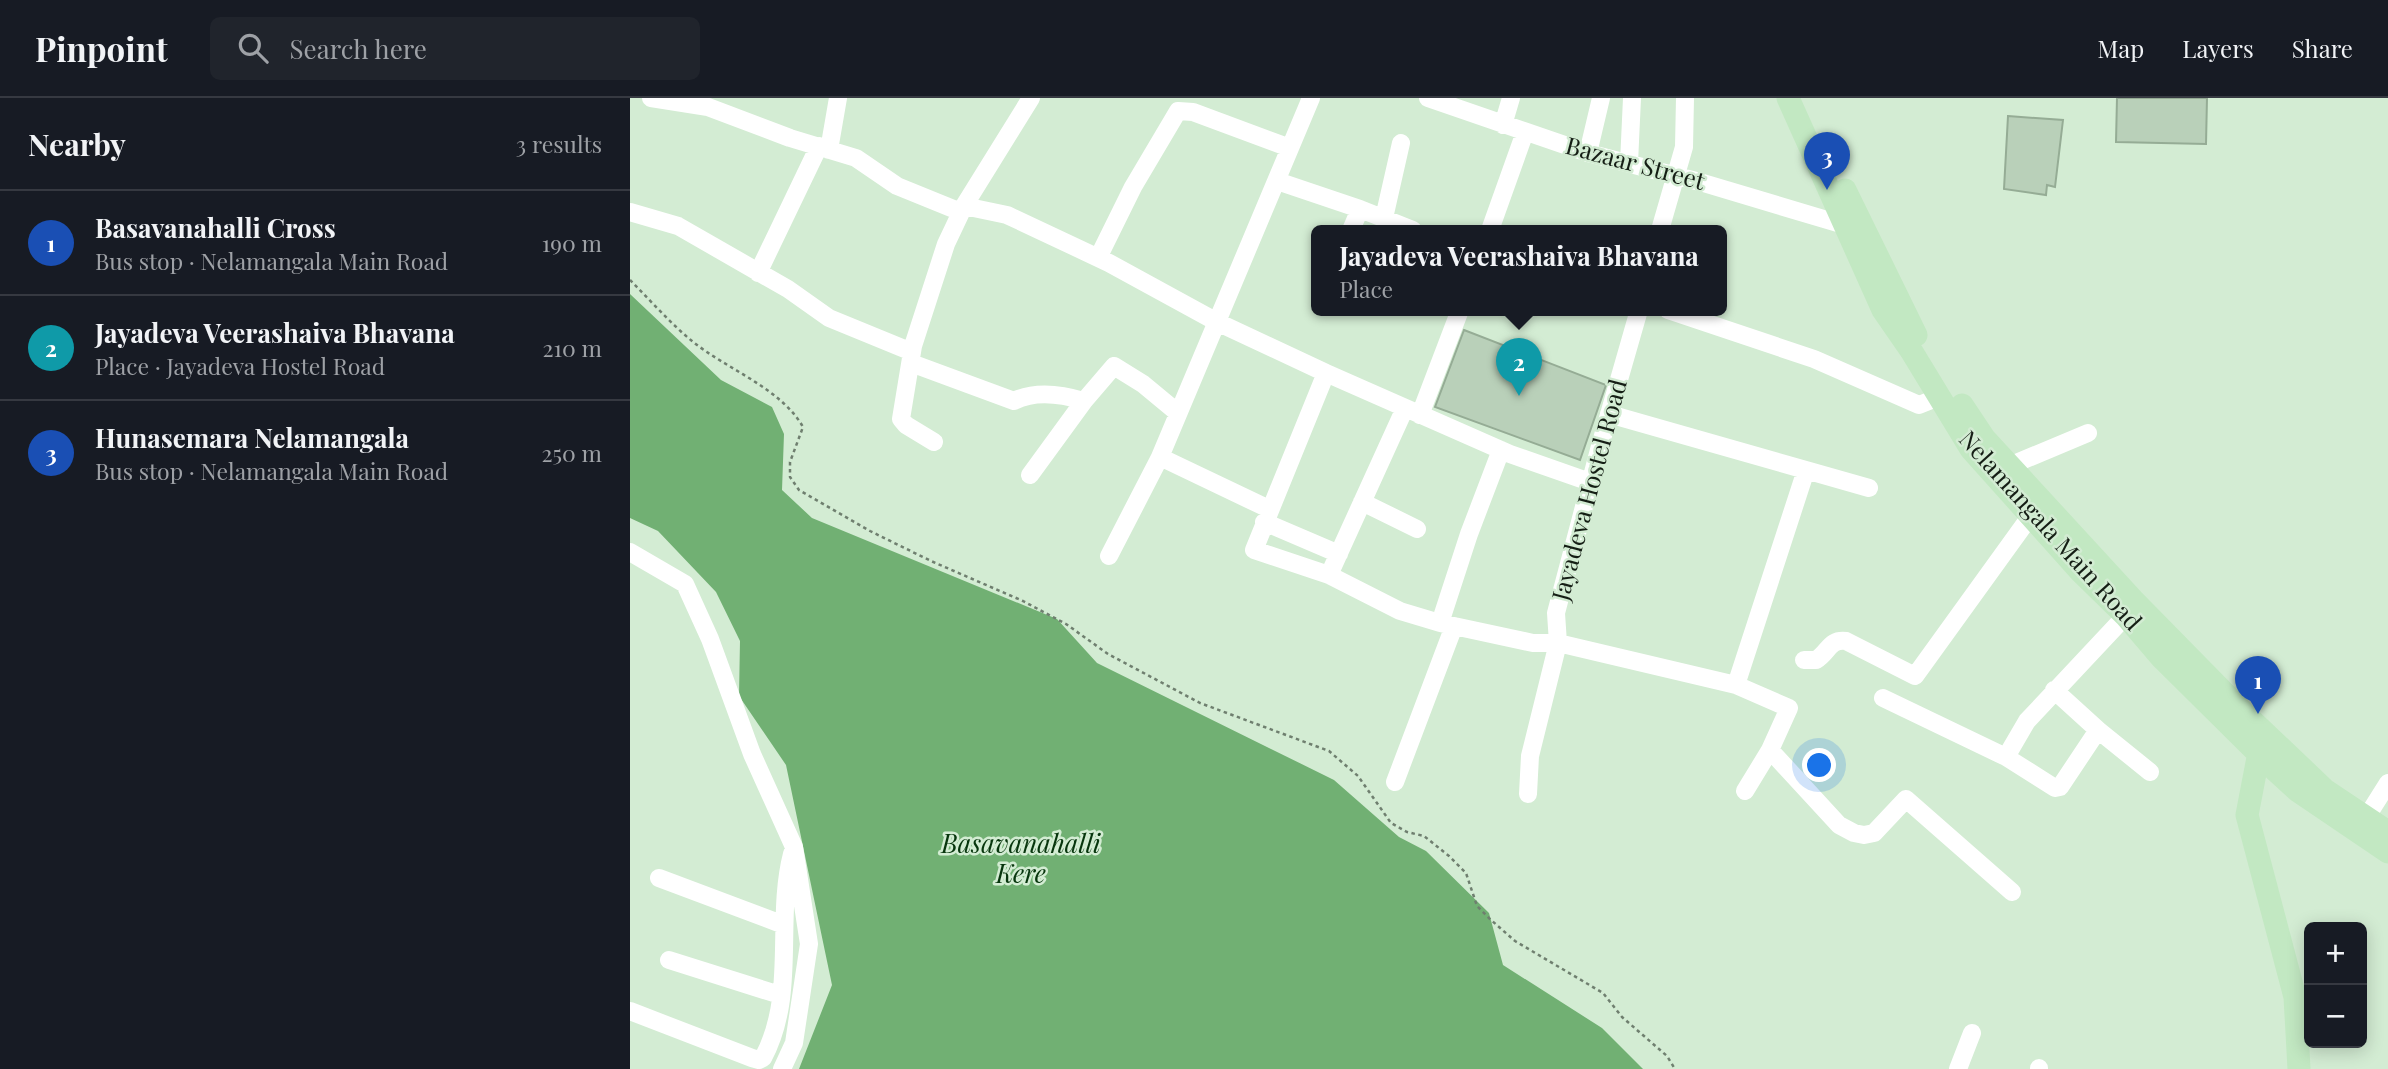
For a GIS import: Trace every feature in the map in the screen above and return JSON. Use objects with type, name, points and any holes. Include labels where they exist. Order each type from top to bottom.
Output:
[{"type":"main road","name":"Nelamangala Main Road","points":[[1788,98],[1883,310],[1971,449],[2036,508],[2081,572],[2131,610],[2261,742]]},
{"type":"main road","points":[[1802,98],[1910,326],[1984,438],[2008,466],[2036,508]]},
{"type":"main road","points":[[2261,742],[2325,790],[2388,832]]},
{"type":"main road","points":[[2261,742],[2298,791],[2388,852]]},
{"type":"main road","points":[[2261,742],[2248,814],[2295,997],[2299,1069]]},
{"type":"street","points":[[654,98],[708,107],[790,138],[856,158],[897,186],[963,209],[1007,215],[1098,258],[1217,322],[1326,373],[1501,450],[1590,482]]},
{"type":"street","points":[[758,273],[824,148],[838,98]]},
{"type":"street","points":[[934,442],[901,419],[911,358],[930,288],[946,244],[963,209],[1031,98]]},
{"type":"street","points":[[1109,556],[1160,457],[1311,98]]},
{"type":"street","points":[[1503,125],[1511,98]]},
{"type":"street","points":[[1588,153],[1601,98]]},
{"type":"street","points":[[1629,163],[1632,98]]},
{"type":"street","points":[[1662,225],[1684,147],[1685,98]]},
{"type":"street","name":"Bazaar Street","points":[[1433,99],[1588,153],[1677,175],[1844,225]]},
{"type":"street","points":[[1098,258],[1133,187],[1178,111],[1193,112],[1290,148]]},
{"type":"street","points":[[1492,225],[1525,132]]},
{"type":"street","points":[[1384,218],[1401,143]]},
{"type":"street","points":[[1277,181],[1401,225]]},
{"type":"street","points":[[1353,225],[1360,209]]},
{"type":"street","points":[[630,212],[678,226],[788,289],[829,318],[911,358],[1014,401],[1025,396],[1061,394],[1084,401]]},
{"type":"street","points":[[1329,575],[1362,502],[1413,412],[1457,316]]},
{"type":"street","name":"Jayadeva Hostel Road","points":[[1528,794],[1530,756],[1558,643],[1556,613],[1637,316]]},
{"type":"street","points":[[1686,316],[1814,359],[1919,405],[1939,397]]},
{"type":"street","points":[[1030,475],[1084,401],[1114,366],[1143,384],[1178,412]]},
{"type":"street","points":[[1326,373],[1254,550],[1329,575],[1400,611],[1447,625],[1533,643],[1558,643],[1735,685],[1788,708],[1770,750],[1745,791]]},
{"type":"street","points":[[1609,414],[1869,488]]},
{"type":"street","points":[[2008,466],[2088,433]]},
{"type":"street","points":[[1395,782],[1447,625],[1469,534],[1501,450]]},
{"type":"street","points":[[1160,457],[1339,554]]},
{"type":"street","points":[[1735,685],[1806,470]]},
{"type":"street","points":[[1362,502],[1417,529]]},
{"type":"street","points":[[1804,660],[1816,660],[1832,643],[1838,640],[1846,641],[1915,676],[2036,508]]},
{"type":"street","points":[[630,552],[685,584],[710,639],[752,754],[794,847],[809,944],[794,1044],[782,1069]]},
{"type":"street","points":[[2006,757],[2027,721],[2131,610]]},
{"type":"street","points":[[2054,690],[2150,772]]},
{"type":"street","points":[[1883,698],[2006,757],[2055,788],[2060,787],[2098,730]]},
{"type":"street","points":[[1770,750],[1839,825],[1854,833],[1864,835],[1874,832],[1906,799],[2012,892]]},
{"type":"street","points":[[2366,818],[2388,783]]},
{"type":"street","points":[[630,1011],[756,1064],[763,1058],[777,1015],[784,972],[786,877],[794,847]]},
{"type":"street","points":[[659,878],[784,925]]},
{"type":"street","points":[[669,960],[780,995]]},
{"type":"street","points":[[1958,1069],[1972,1032]]},
{"type":"path","points":[[630,280],[692,341],[779,400],[797,416],[803,427],[790,462],[790,477],[799,490],[870,531],[1023,601],[1066,624],[1117,659],[1199,703],[1329,751],[1358,776],[1391,823],[1407,832],[1424,836],[1466,873],[1476,906],[1491,920],[1516,942],[1603,993],[1622,1017],[1667,1056],[1675,1069]]},
{"type":"water","name":"Basavanahalli Kere","points":[[630,294],[721,380],[772,407],[784,434],[782,490],[812,518],[1057,619],[1097,663],[1334,780],[1399,837],[1426,851],[1489,913],[1503,965],[1602,1028],[1643,1069],[799,1069],[832,985],[786,765],[739,696],[740,641],[716,592],[658,531],[630,518]]},
{"type":"building","points":[[2117,98],[2207,98],[2206,144],[2116,142]]},
{"type":"building","points":[[2008,116],[2063,120],[2055,187],[2047,185],[2046,195],[2004,189]]},
{"type":"building","points":[[1464,330],[1606,385],[1580,460],[1435,407]]},
{"type":"place","name":"Hunasemara Nelamangala","points":[[1827,190]]},
{"type":"place","name":"Jayadeva Veerashaiva Bhavana","points":[[1519,396]]},
{"type":"place","name":"Basavanahalli Cross","points":[[2258,714]]}]
